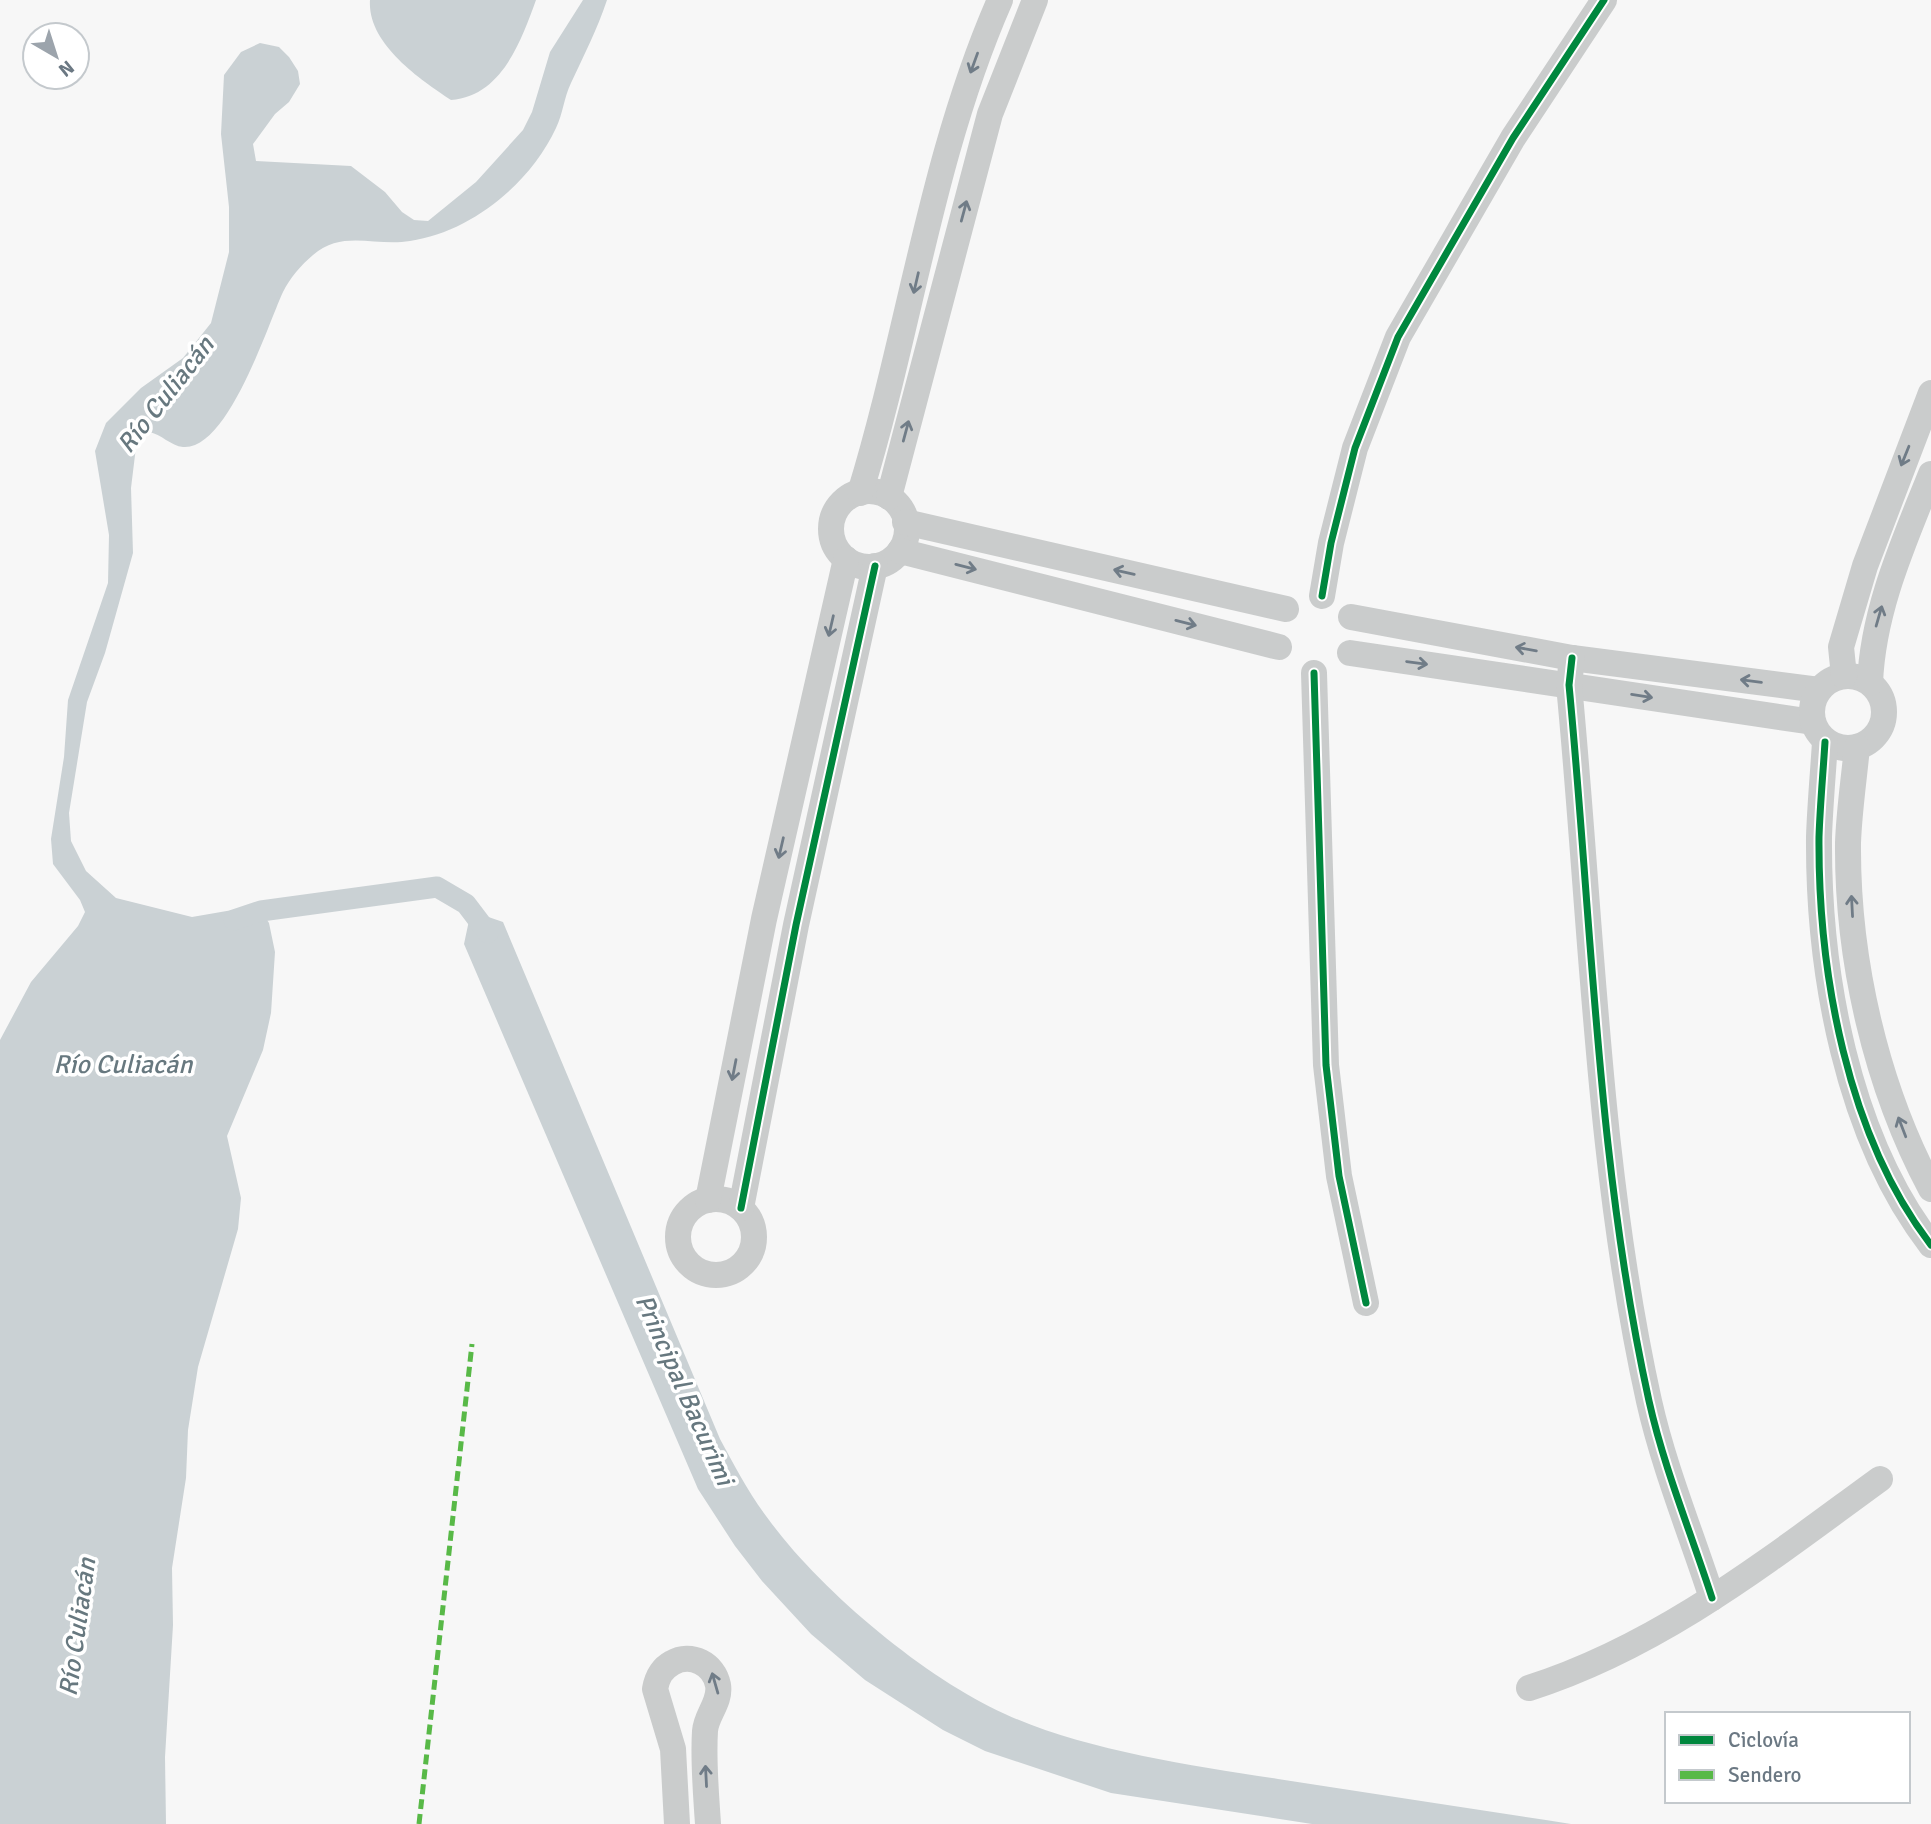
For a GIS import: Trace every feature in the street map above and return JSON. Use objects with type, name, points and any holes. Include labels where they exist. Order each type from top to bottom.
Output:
[{"type":"street","points":[[860,493],[883,419],[958,105],[1000,0]]},
{"type":"street","points":[[889,497],[990,114],[1035,0]]},
{"type":"street","points":[[1322,596],[1331,542],[1355,448],[1398,337],[1513,138],[1604,0]]},
{"type":"street","points":[[958,105],[990,114]]},
{"type":"street","points":[[1843,676],[1841,647],[1865,566],[1931,393]]},
{"type":"street","points":[[1870,683],[1871,642],[1888,584],[1931,474]]},
{"type":"street","points":[[878,492],[889,497],[898,505],[905,522],[905,539],[900,551],[891,560],[875,566],[853,564],[835,546],[831,521],[844,500],[860,493],[878,492]]},
{"type":"street","points":[[905,522],[1286,609]]},
{"type":"street","points":[[900,551],[1279,647],[1295,667],[1314,673],[1331,670],[1350,653],[1354,629],[1351,617],[1343,607],[1322,596],[1296,601],[1286,609],[1279,621],[1279,647]]},
{"type":"street","points":[[708,1200],[764,919],[846,559]]},
{"type":"street","points":[[741,1209],[796,925],[875,566]]},
{"type":"street","points":[[1351,617],[1572,658],[1819,690]]},
{"type":"street","points":[[1350,653],[1569,685],[1819,732],[1842,748],[1857,747],[1876,735],[1882,723],[1882,701],[1870,683],[1860,678],[1843,676],[1827,682],[1814,700],[1819,732],[1821,891],[1830,979],[1839,1029],[1863,1117],[1895,1188],[1931,1245]]},
{"type":"street","points":[[1572,658],[1569,685],[1595,1029],[1625,1259],[1650,1402],[1712,1598]]},
{"type":"street","points":[[1314,673],[1326,1065],[1339,1176],[1366,1303]]},
{"type":"street","points":[[1857,747],[1848,843],[1858,957],[1868,1018],[1896,1114],[1927,1181],[1895,1188]]},
{"type":"street","points":[[764,919],[796,925]]},
{"type":"street","points":[[708,1200],[725,1200],[741,1209],[751,1223],[754,1234],[747,1258],[726,1273],[700,1272],[682,1254],[679,1228],[691,1208],[708,1200]]},
{"type":"street","points":[[1529,1688],[1606,1660],[1712,1598],[1880,1479]]},
{"type":"street","points":[[677,1824],[673,1749],[655,1689],[657,1679],[670,1664],[689,1659],[707,1666],[718,1683],[716,1703],[705,1728],[708,1824]]},
{"type":"water","points":[[370,0],[536,0],[516,49],[496,77],[469,96],[451,100],[424,82],[386,45],[371,16]]},
{"type":"water","name":"Río Culiacán","points":[[583,0],[607,0],[569,88],[556,128],[545,149],[514,186],[476,216],[433,236],[397,242],[348,241],[324,247],[304,263],[286,287],[244,383],[216,429],[200,443],[183,447],[149,432],[141,436],[136,447],[131,488],[133,553],[105,653],[87,702],[69,813],[71,841],[86,871],[116,898],[192,917],[244,908],[261,911],[269,923],[275,952],[271,1013],[263,1050],[227,1136],[241,1198],[238,1229],[198,1367],[188,1430],[186,1478],[172,1568],[173,1625],[165,1757],[166,1824],[0,1824],[0,1040],[31,982],[78,926],[85,912],[80,900],[53,864],[51,839],[64,757],[68,700],[108,583],[109,535],[95,451],[106,423],[141,388],[183,358],[211,323],[229,252],[229,207],[221,134],[224,75],[241,52],[260,43],[279,47],[298,71],[300,84],[289,102],[275,114],[253,144],[256,161],[351,166],[385,192],[402,212],[414,220],[428,221],[476,182],[523,130],[532,112],[550,52]]},
{"type":"water","points":[[471,911],[503,922],[720,1439],[737,1470],[762,1510],[791,1547],[845,1603],[876,1630],[909,1656],[974,1698],[1005,1714],[1068,1738],[1210,1768],[1571,1824],[1312,1824],[1111,1793],[985,1751],[943,1730],[865,1680],[811,1634],[762,1581],[735,1546],[698,1489],[464,944]]},
{"type":"waterway","name":"Principal Bacurimi","points":[[234,920],[261,911],[437,887],[466,904],[488,933]]},
{"type":"marked path","points":[[419,1824],[472,1344]]},
{"type":"cycle path","points":[[1322,596],[1331,543],[1355,448],[1398,337],[1513,138],[1604,0]]},
{"type":"cycle path","points":[[741,1208],[796,925],[875,566]]},
{"type":"cycle path","points":[[1572,658],[1569,685],[1598,1044],[1618,1224],[1632,1313],[1655,1426],[1712,1598]]},
{"type":"cycle path","points":[[1314,673],[1326,1065],[1339,1176],[1366,1303]]},
{"type":"cycle path","points":[[1825,742],[1819,837],[1820,889],[1824,942],[1843,1051],[1858,1104],[1878,1154],[1902,1202],[1931,1245]]}]
